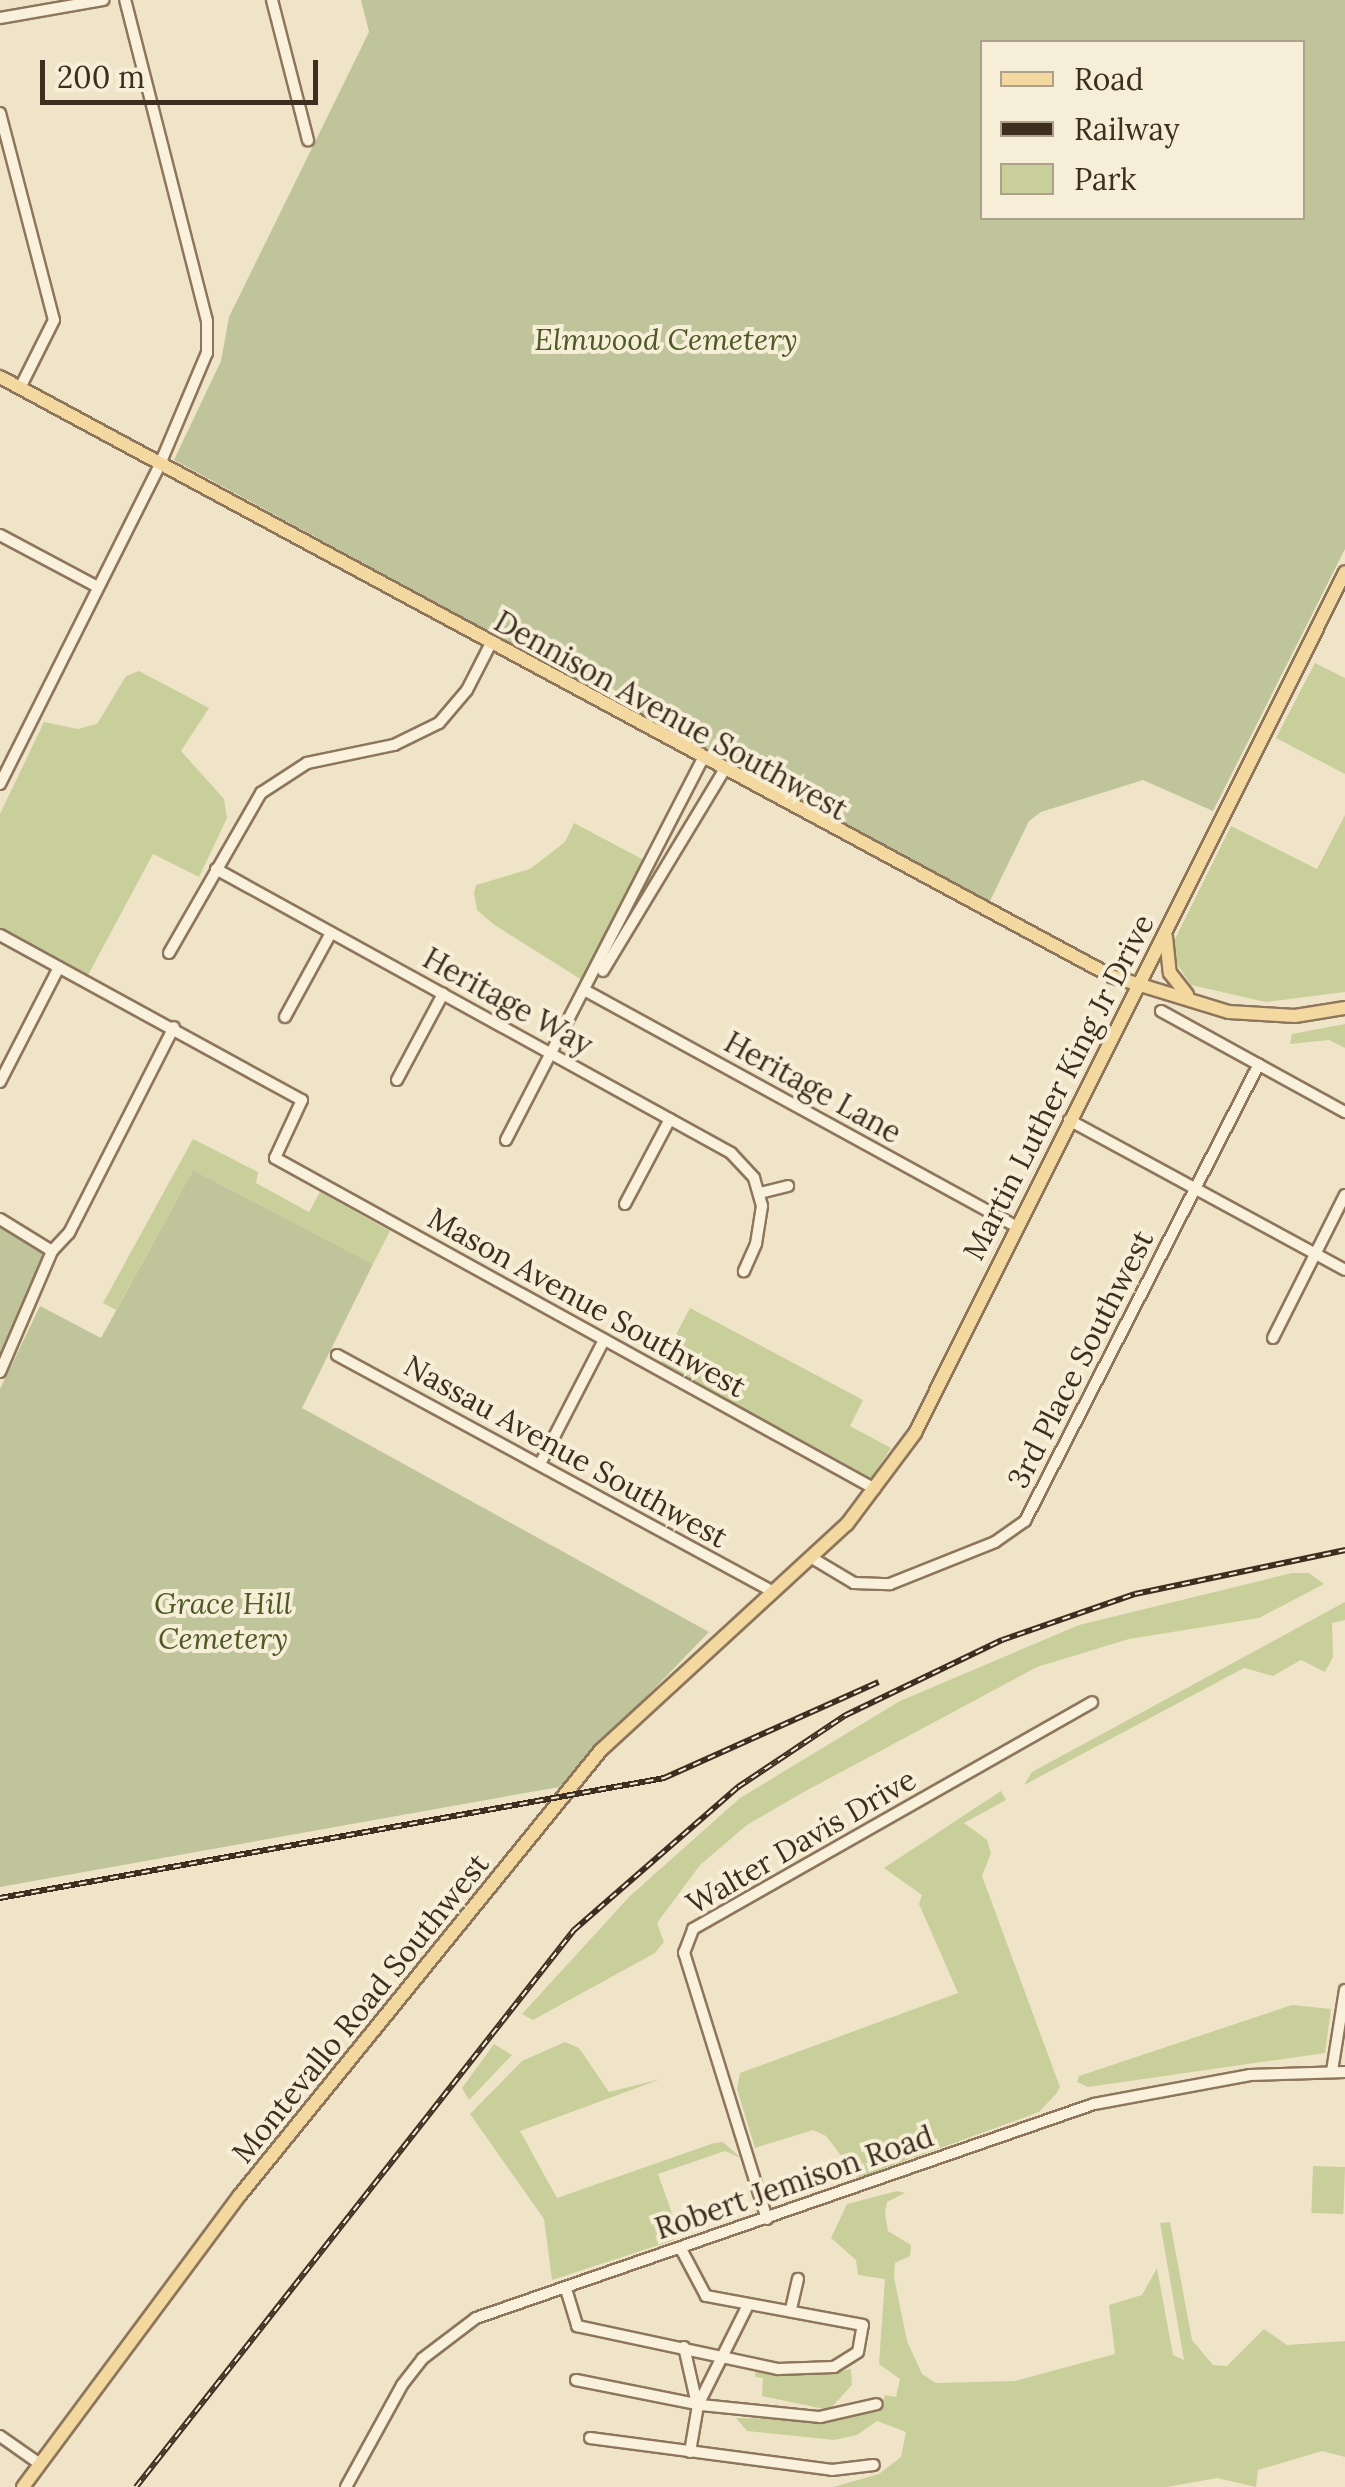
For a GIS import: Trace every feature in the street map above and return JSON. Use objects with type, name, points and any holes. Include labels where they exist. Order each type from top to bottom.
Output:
[{"type":"main road","name":"Dennison Avenue Southwest","points":[[0,377],[1027,936],[1139,983],[1228,1012],[1295,1016],[1345,1008]]},
{"type":"main road","name":"Martin Luther King Jr Drive","points":[[772,1590],[812,1558],[876,1489],[915,1433],[1345,572]]},
{"type":"main road","points":[[1168,924],[1170,972],[1193,1000]]},
{"type":"main road","name":"Montevallo Road Southwest","points":[[23,2487],[240,2195],[601,1750],[772,1590]]},
{"type":"street","points":[[0,18],[102,0]]},
{"type":"street","points":[[0,784],[204,372],[207,321],[125,0]]},
{"type":"street","points":[[272,0],[308,140]]},
{"type":"street","points":[[0,112],[54,320],[20,388]]},
{"type":"street","points":[[0,535],[98,587]]},
{"type":"street","points":[[169,953],[261,793],[307,763],[394,745],[439,723],[467,690],[490,645]]},
{"type":"street","points":[[506,1140],[588,992],[702,761]]},
{"type":"street","points":[[588,992],[722,772]]},
{"type":"street","name":"Heritage Way","points":[[216,869],[731,1153],[760,1193]]},
{"type":"street","points":[[285,1017],[331,932]]},
{"type":"street","points":[[0,934],[174,1027],[69,1233],[52,1251],[0,1372]]},
{"type":"street","points":[[0,1082],[59,966]]},
{"type":"street","name":"Heritage Lane","points":[[588,992],[1016,1226]]},
{"type":"street","points":[[397,1080],[443,994]]},
{"type":"street","points":[[1160,1012],[1345,1112]]},
{"type":"street","name":"Mason Avenue Southwest","points":[[174,1027],[302,1100],[274,1158],[876,1489]]},
{"type":"street","name":"3rd Place Southwest","points":[[812,1558],[854,1583],[890,1584],[995,1542],[1026,1521],[1259,1064]]},
{"type":"street","points":[[625,1204],[670,1119]]},
{"type":"street","points":[[1069,1120],[1345,1270]]},
{"type":"street","points":[[744,1271],[763,1220],[760,1193],[788,1186]]},
{"type":"street","points":[[1273,1338],[1345,1195]]},
{"type":"street","points":[[0,1219],[52,1251]]},
{"type":"street","points":[[540,1464],[604,1340]]},
{"type":"street","name":"Nassau Avenue Southwest","points":[[337,1355],[772,1590]]},
{"type":"street","name":"Walter Davis Drive","points":[[767,2219],[684,1953],[692,1929],[1092,1702]]},
{"type":"street","points":[[1339,2072],[1345,1990]]},
{"type":"street","name":"Robert Jemison Road","points":[[346,2487],[422,2360],[476,2318],[1094,2104],[1250,2075],[1339,2072]]},
{"type":"street","points":[[566,2288],[577,2326],[722,2353],[778,2369],[834,2367],[858,2352],[863,2324],[706,2296],[681,2249]]},
{"type":"street","points":[[791,2309],[798,2279]]},
{"type":"street","points":[[690,2452],[698,2405],[748,2305]]},
{"type":"street","points":[[684,2347],[698,2405]]},
{"type":"street","points":[[576,2380],[698,2405],[820,2417],[876,2404]]},
{"type":"street","points":[[0,2436],[40,2464]]},
{"type":"street","points":[[590,2438],[832,2470],[874,2465]]},
{"type":"green space","name":"Elmwood Cemetery","points":[[361,0],[1345,0],[1345,549],[1213,811],[1143,780],[1041,812],[1029,821],[989,903],[174,460],[221,361],[229,317],[369,32]]},
{"type":"green space","points":[[1315,663],[1345,678],[1345,774],[1276,738]]},
{"type":"green space","points":[[139,671],[209,708],[181,751],[224,799],[227,818],[199,877],[153,854],[88,975],[0,928],[0,814],[44,722],[78,729],[97,724],[126,676]]},
{"type":"green space","points":[[1345,815],[1345,992],[1266,1002],[1191,985],[1173,958],[1173,943],[1231,826],[1317,869]]},
{"type":"green space","points":[[574,823],[644,860],[582,980],[493,924],[477,910],[474,893],[476,885],[530,869],[565,842]]},
{"type":"green space","points":[[1345,1024],[1345,1048],[1329,1040],[1290,1044],[1292,1034]]},
{"type":"green space","points":[[193,1139],[258,1172],[256,1183],[309,1212],[320,1192],[390,1231],[373,1264],[193,1170],[116,1310],[103,1303]]},
{"type":"green space","name":"Grace Hill Cemetery","points":[[193,1170],[373,1264],[302,1408],[709,1632],[559,1787],[0,1887],[0,1389],[40,1306],[101,1338]]},
{"type":"green space","points":[[0,1225],[46,1256],[0,1362]]},
{"type":"green space","points":[[690,1308],[863,1400],[850,1426],[891,1448],[871,1478],[661,1363]]},
{"type":"green space","points":[[1292,1573],[1309,1573],[1324,1584],[1259,1618],[1129,1639],[1037,1667],[802,1793],[747,1825],[700,1865],[657,1923],[664,1942],[655,1953],[533,2020],[522,2014],[630,1896],[740,1798],[900,1701],[1079,1625]]},
{"type":"green space","points":[[1345,1602],[1345,1620],[1332,1623],[1333,1657],[1325,1672],[1301,1660],[1273,1676],[1244,1668],[1024,1785],[1032,1772]]},
{"type":"green space","points":[[1001,1791],[1006,1800],[964,1823],[987,1840],[991,1853],[982,1876],[1060,2087],[1056,2094],[1039,2112],[858,2178],[826,2136],[813,2130],[755,2148],[737,2089],[740,2073],[958,1993],[919,1904],[922,1895],[884,1868]]},
{"type":"green space","points":[[1292,2005],[1331,2009],[1325,2053],[1088,2087],[1077,2082],[1079,2076]]},
{"type":"green space","points":[[565,2042],[579,2048],[609,2092],[661,2079],[520,2131],[557,2198],[714,2143],[723,2142],[741,2158],[725,2151],[658,2174],[674,2219],[674,2240],[552,2280],[544,2219],[470,2114],[522,2061]]},
{"type":"green space","points":[[494,2044],[512,2055],[469,2100],[462,2088]]},
{"type":"green space","points":[[1313,2166],[1345,2167],[1343,2214],[1311,2213]]},
{"type":"green space","points":[[897,2191],[905,2193],[887,2202],[885,2213],[888,2231],[911,2245],[910,2256],[895,2263],[894,2277],[907,2341],[922,2374],[936,2383],[1015,2381],[1115,2354],[1109,2305],[1142,2295],[1157,2268],[1173,2355],[1184,2360],[1160,2223],[1170,2222],[1192,2340],[1213,2365],[1227,2366],[1264,2329],[1287,2345],[1345,2341],[1345,2457],[1322,2451],[1258,2470],[1256,2487],[1217,2478],[1167,2487],[833,2487],[879,2474],[901,2457],[906,2432],[877,2421],[857,2435],[834,2440],[747,2431],[736,2418],[830,2420],[880,2411],[885,2395],[896,2397],[900,2379],[879,2364],[885,2279],[858,2275],[856,2260],[831,2238],[847,2204]]},
{"type":"green space","points":[[851,2369],[852,2385],[829,2410],[762,2396],[763,2378],[755,2377],[756,2370],[823,2375]]},
{"type":"railway","points":[[136,2487],[574,1930],[738,1787],[846,1715],[1002,1640],[1135,1594],[1345,1550]]},
{"type":"railway","points":[[0,1898],[664,1778],[879,1682]]}]
